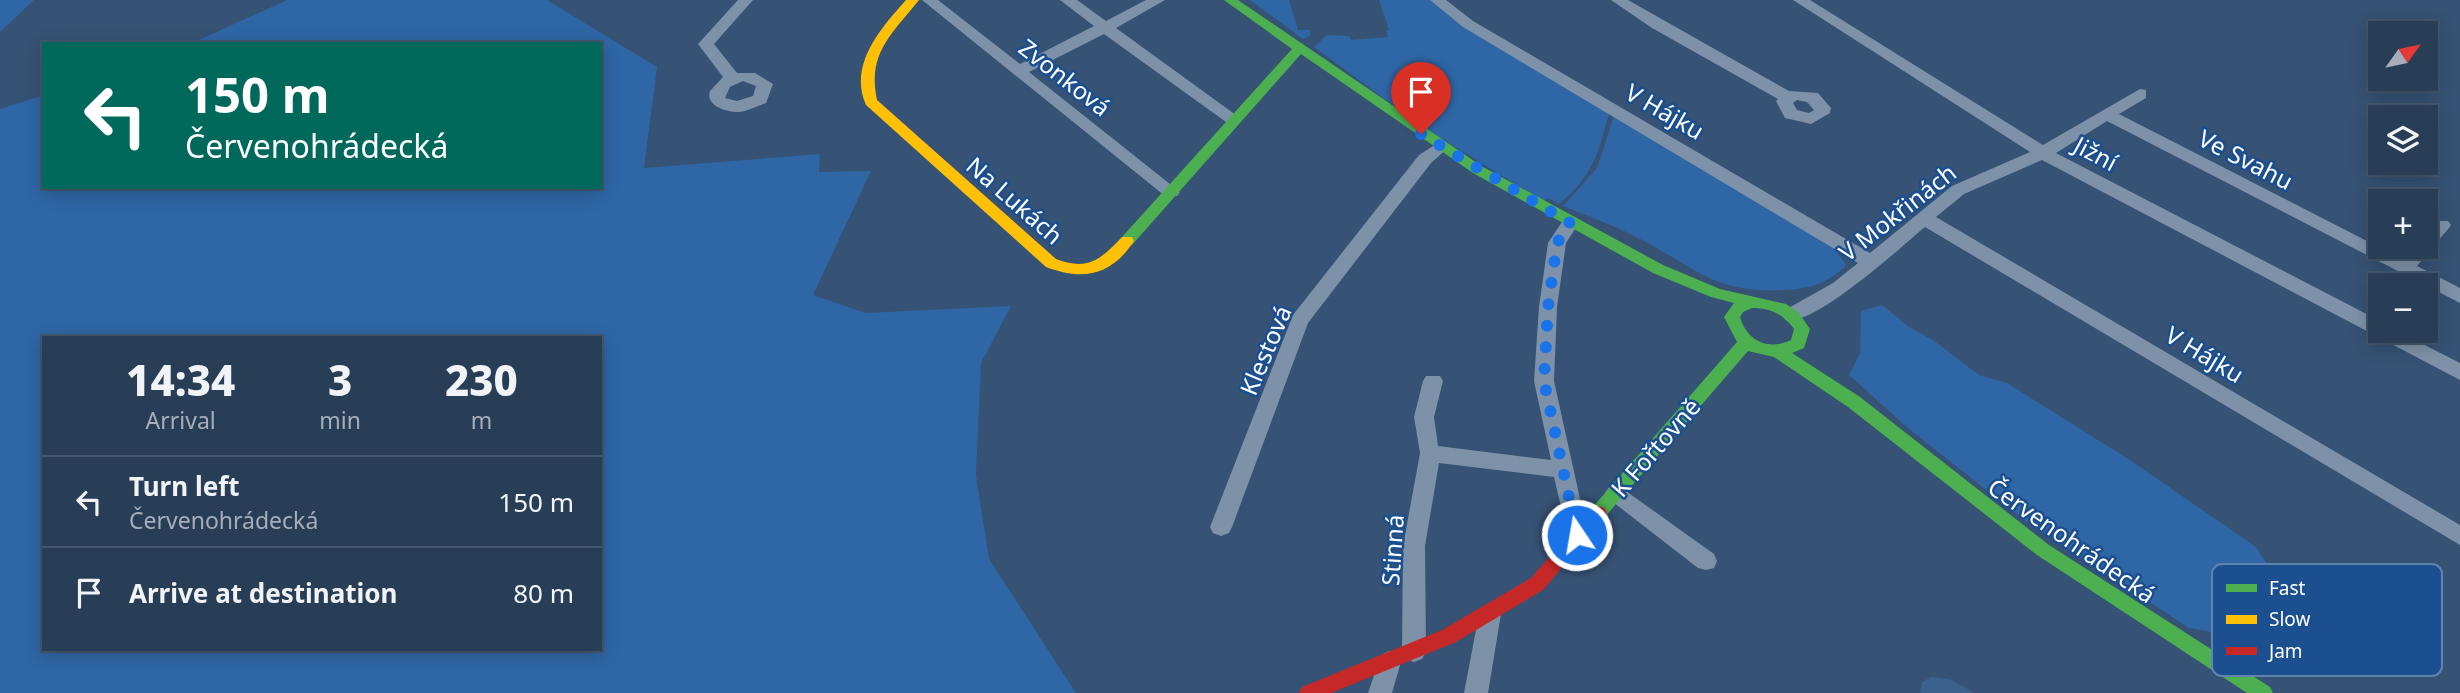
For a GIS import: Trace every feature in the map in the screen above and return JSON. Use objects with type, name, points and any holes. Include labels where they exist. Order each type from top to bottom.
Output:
[{"type":"street","points":[[733,79],[706,44],[746,0]]},
{"type":"street","name":"Na Lukách","points":[[913,0],[893,20],[872,51],[863,79],[871,102],[1051,263],[1076,271],[1092,270],[1107,263],[1233,118],[1291,55],[1303,48]]},
{"type":"street","name":"Zvonková","points":[[929,0],[1171,192]]},
{"type":"street","points":[[1067,0],[1233,118]]},
{"type":"street","points":[[1018,71],[1158,0]]},
{"type":"street","points":[[1230,0],[1303,48],[1441,147],[1570,223],[1658,269],[1716,293],[1750,302],[1772,304],[1793,315],[1801,326],[1809,349],[1778,352]]},
{"type":"street","name":"V Hájku","points":[[1437,0],[1468,24],[1870,262]]},
{"type":"street","points":[[1618,0],[1657,26],[1787,97]]},
{"type":"street","name":"Jižní","points":[[1800,0],[2043,153],[2368,325]]},
{"type":"street","name":"V Mokřinách","points":[[1793,315],[1829,296],[1958,190],[2043,153],[2140,94]]},
{"type":"street","name":"Ve Svahu","points":[[2108,115],[2460,296]]},
{"type":"street","name":"Klestová","points":[[1221,527],[1300,320],[1425,159],[1441,147]]},
{"type":"street","name":"V Hájku","points":[[1922,217],[2460,536]]},
{"type":"street","points":[[1570,223],[1557,243],[1548,307],[1544,381],[1577,535]]},
{"type":"street","points":[[2438,229],[2442,225]]},
{"type":"street","points":[[2404,268],[2412,259]]},
{"type":"street","points":[[1658,269],[1732,324],[1746,342]]},
{"type":"street","points":[[1732,324],[1735,311],[1750,302]]},
{"type":"street","name":"Červenohrádecká","points":[[1746,342],[1761,350],[1778,352],[1866,411],[2017,532],[2124,606],[2212,661]]},
{"type":"street","name":"K Fořtovně","points":[[1309,693],[1414,652],[1490,614],[1537,584],[1746,342]]},
{"type":"street","name":"Jižní","points":[[2403,343],[2460,373]]},
{"type":"street","name":"Červenohrádecká","points":[[1809,349],[1866,411]]},
{"type":"street","name":"Stinná","points":[[1414,652],[1414,546],[1430,453],[1423,430],[1424,410],[1433,381]]},
{"type":"street","points":[[1430,453],[1526,467],[1563,469]]},
{"type":"street","points":[[1616,493],[1706,561]]},
{"type":"street","points":[[1476,693],[1490,614]]},
{"type":"street","points":[[1380,693],[1389,662]]},
{"type":"street","name":"Červenohrádecká","points":[[2236,676],[2263,693]]},
{"type":"shaded area","points":[[0,0],[34,0],[0,32]]},
{"type":"shaded area","points":[[287,0],[547,0],[657,67],[644,168],[820,154],[819,172],[871,171],[813,295],[866,313],[1011,306],[981,363],[976,475],[989,559],[1076,693],[0,693],[0,109],[42,96],[42,189],[602,189],[602,42],[194,42]]},
{"type":"shaded area","points":[[1250,0],[1289,0],[1298,30],[1310,30],[1310,36],[1303,39]]},
{"type":"shaded area","points":[[1379,0],[1432,0],[1609,114],[1593,164],[1580,184],[1559,204],[1548,198],[1543,201],[1420,125],[1314,47],[1327,35],[1349,36],[1351,40],[1388,37],[1386,31],[1389,30]]},
{"type":"shaded area","points":[[1614,116],[1840,251],[1838,254],[1846,265],[1832,277],[1809,287],[1784,290],[1741,288],[1708,277],[1632,235],[1563,206],[1597,168]]},
{"type":"shaded area","points":[[1882,305],[1979,375],[2007,383],[2130,460],[2256,547],[2267,564],[2212,564],[2212,634],[2189,628],[2027,522],[1909,429],[1849,375],[1860,353],[1861,311]]},
{"type":"shaded area","points":[[1931,677],[1949,679],[1975,693],[1920,693],[1922,682]]},
{"type":"traffic: fast","points":[[1230,0],[1478,170],[1658,269],[1716,293],[1750,302]]},
{"type":"traffic: fast","points":[[1127,241],[1291,55],[1302,48]]},
{"type":"traffic: fast","points":[[1750,302],[1766,303],[1787,311],[1802,329],[1798,344],[1777,351],[1767,351],[1748,344],[1735,328],[1732,317],[1738,308],[1750,302]]},
{"type":"traffic: fast","points":[[1598,513],[1746,342]]},
{"type":"traffic: fast","points":[[1778,352],[1854,402],[2043,550],[2212,660]]},
{"type":"traffic: fast","points":[[2237,676],[2263,693]]},
{"type":"traffic: slow","points":[[913,0],[876,46],[868,72],[871,102],[1051,263],[1075,270],[1094,268],[1110,258],[1127,241]]},
{"type":"traffic: jam","points":[[1309,693],[1449,636],[1537,584],[1598,513]]},
{"type":"route","points":[[1421,134],[1570,223],[1557,243],[1548,307],[1544,381],[1577,535]]}]
